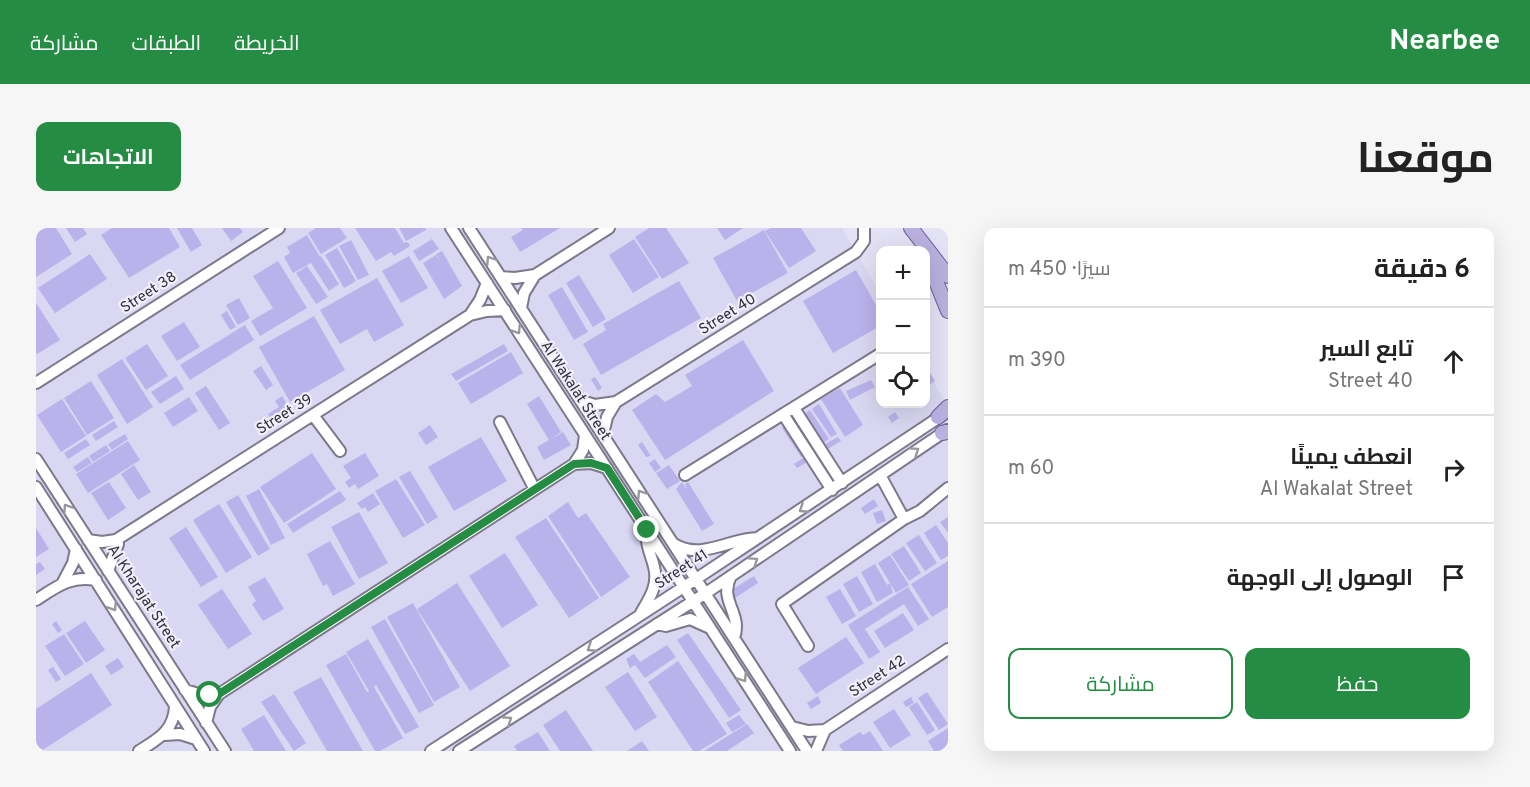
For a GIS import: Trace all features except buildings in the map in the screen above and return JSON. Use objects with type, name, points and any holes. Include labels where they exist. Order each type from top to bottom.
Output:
[{"type":"main road","points":[[903,228],[916,246]]},
{"type":"main road","points":[[911,228],[948,276]]},
{"type":"main road","points":[[930,266],[948,293]]},
{"type":"main road","points":[[930,269],[948,311]]},
{"type":"street","name":"Street 38","points":[[36,383],[279,228]]},
{"type":"street","name":"Al Wakalat Street","points":[[451,228],[790,751]]},
{"type":"street","name":"Al Wakalat Street","points":[[469,228],[807,751]]},
{"type":"street","points":[[501,277],[515,278],[535,274],[609,228]]},
{"type":"street","name":"Street 40","points":[[616,402],[856,252],[864,241],[864,228]]},
{"type":"street","points":[[521,308],[524,293],[535,274]]},
{"type":"street","name":"Street 39","points":[[470,315],[487,283]]},
{"type":"street","name":"Street 39","points":[[116,540],[470,315],[505,310]]},
{"type":"street","points":[[685,475],[876,357]]},
{"type":"street","points":[[582,401],[595,405],[616,402]]},
{"type":"street","points":[[603,434],[607,417],[616,402]]},
{"type":"street","points":[[794,408],[842,483]]},
{"type":"street","name":"Street 41","points":[[430,751],[832,490],[945,412]]},
{"type":"street","points":[[783,414],[832,490]]},
{"type":"street","points":[[313,415],[340,451]]},
{"type":"street","points":[[500,422],[534,488]]},
{"type":"street","points":[[795,432],[805,425]]},
{"type":"street","points":[[459,751],[693,601],[946,432]]},
{"type":"street","points":[[206,723],[210,707],[219,694],[574,464],[583,450],[585,435]]},
{"type":"street","name":"Al Kharajat Street","points":[[36,459],[225,751]]},
{"type":"street","points":[[574,464],[591,463],[607,468]]},
{"type":"street","points":[[880,475],[904,519]]},
{"type":"street","name":"Al Kharajat Street","points":[[36,487],[204,751]]},
{"type":"street","points":[[808,646],[782,604],[904,519],[920,511],[948,488]]},
{"type":"street","points":[[640,616],[653,592],[655,579],[654,566],[647,546],[647,530]]},
{"type":"street","points":[[673,543],[684,549],[704,550],[741,539],[758,538]]},
{"type":"street","points":[[88,540],[102,542],[116,540],[118,544],[108,571]]},
{"type":"street","points":[[63,582],[73,563],[76,549]]},
{"type":"street","points":[[731,576],[726,592],[737,621],[734,638]]},
{"type":"street","points":[[36,600],[63,582],[76,579],[96,580]]},
{"type":"street","points":[[657,624],[666,626],[690,619],[711,629]]},
{"type":"street","name":"Street 42","points":[[825,730],[948,649]]},
{"type":"street","points":[[185,690],[202,695],[219,694]]},
{"type":"street","points":[[139,751],[164,735],[172,722],[175,706]]},
{"type":"street","points":[[792,727],[808,731],[825,730],[816,751]]},
{"type":"street","points":[[164,735],[180,734],[196,740]]},
{"type":"street","points":[[777,751],[779,734]]},
{"type":"shaded area","points":[[36,228],[842,228],[876,286],[876,408],[930,408],[930,376],[948,407],[948,751],[36,751]]},
{"type":"route","points":[[210,695],[219,694],[574,464],[591,463],[607,468],[647,530]]}]
